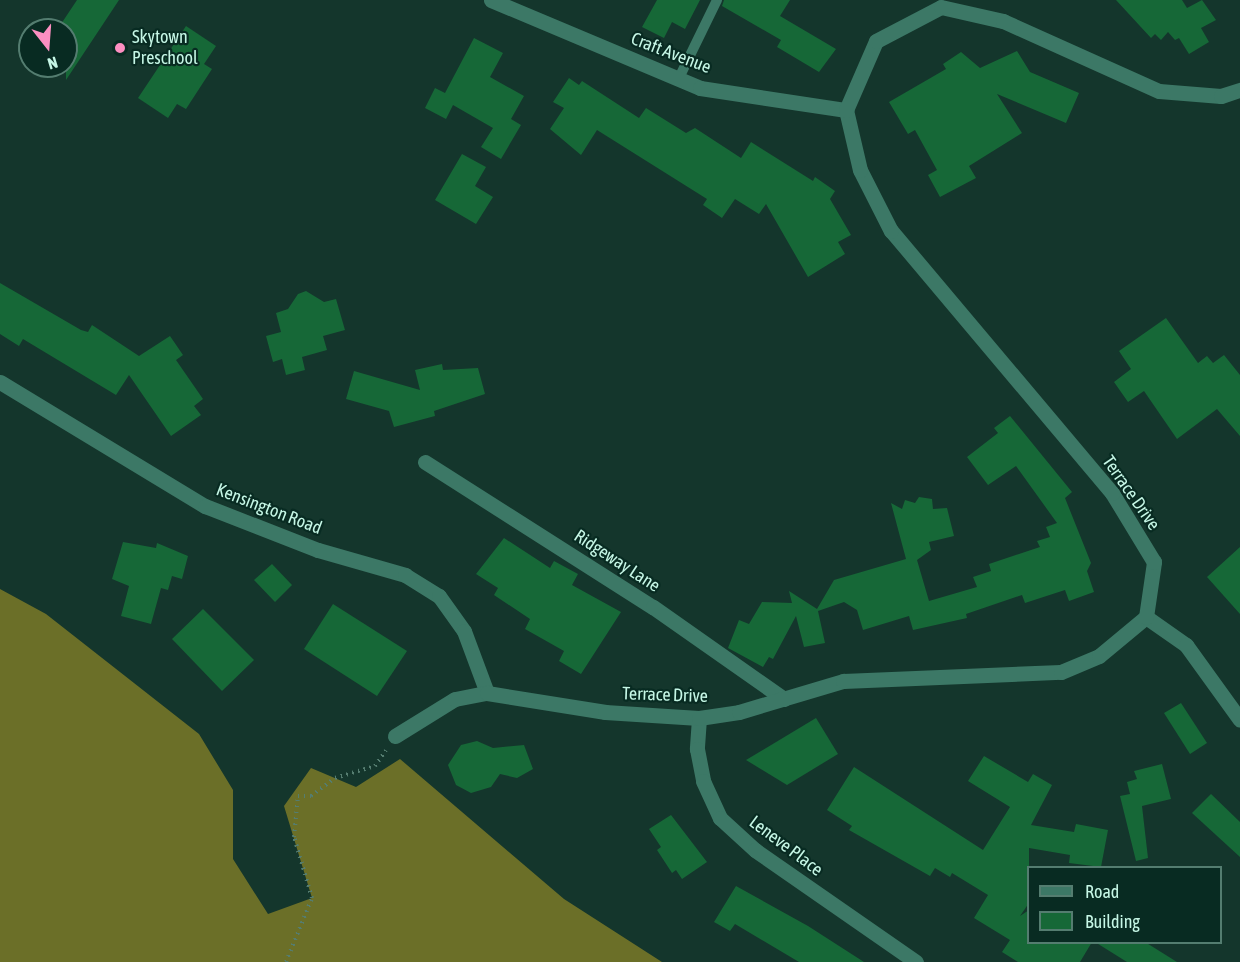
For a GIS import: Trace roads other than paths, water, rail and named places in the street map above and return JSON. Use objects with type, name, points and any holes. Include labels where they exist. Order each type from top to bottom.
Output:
[{"type":"street","name":"Craft Avenue","points":[[490,0],[700,88],[846,110]]},
{"type":"street","points":[[846,110],[876,41],[940,7],[1003,21],[1159,92],[1221,96],[1240,90]]},
{"type":"street","name":"Terrace Drive","points":[[395,736],[455,699],[487,693],[605,712],[699,718],[784,699],[843,681],[890,676],[981,678],[1061,672],[1099,656],[1146,617],[1154,562],[1112,493],[891,231],[860,170],[846,110]]},
{"type":"street","name":"Kensington Road","points":[[0,382],[205,507],[318,550],[405,575],[439,596],[464,631],[487,693]]},
{"type":"street","name":"Ridgeway Lane","points":[[425,462],[653,608],[784,699]]},
{"type":"street","points":[[1146,617],[1186,645],[1240,720]]},
{"type":"street","name":"Leneve Place","points":[[699,718],[697,748],[703,781],[720,818],[755,850],[916,962]]},
{"type":"lane","points":[[678,80],[717,0]]},
{"type":"place","name":"Skytown Preschool","points":[[120,48]]}]
